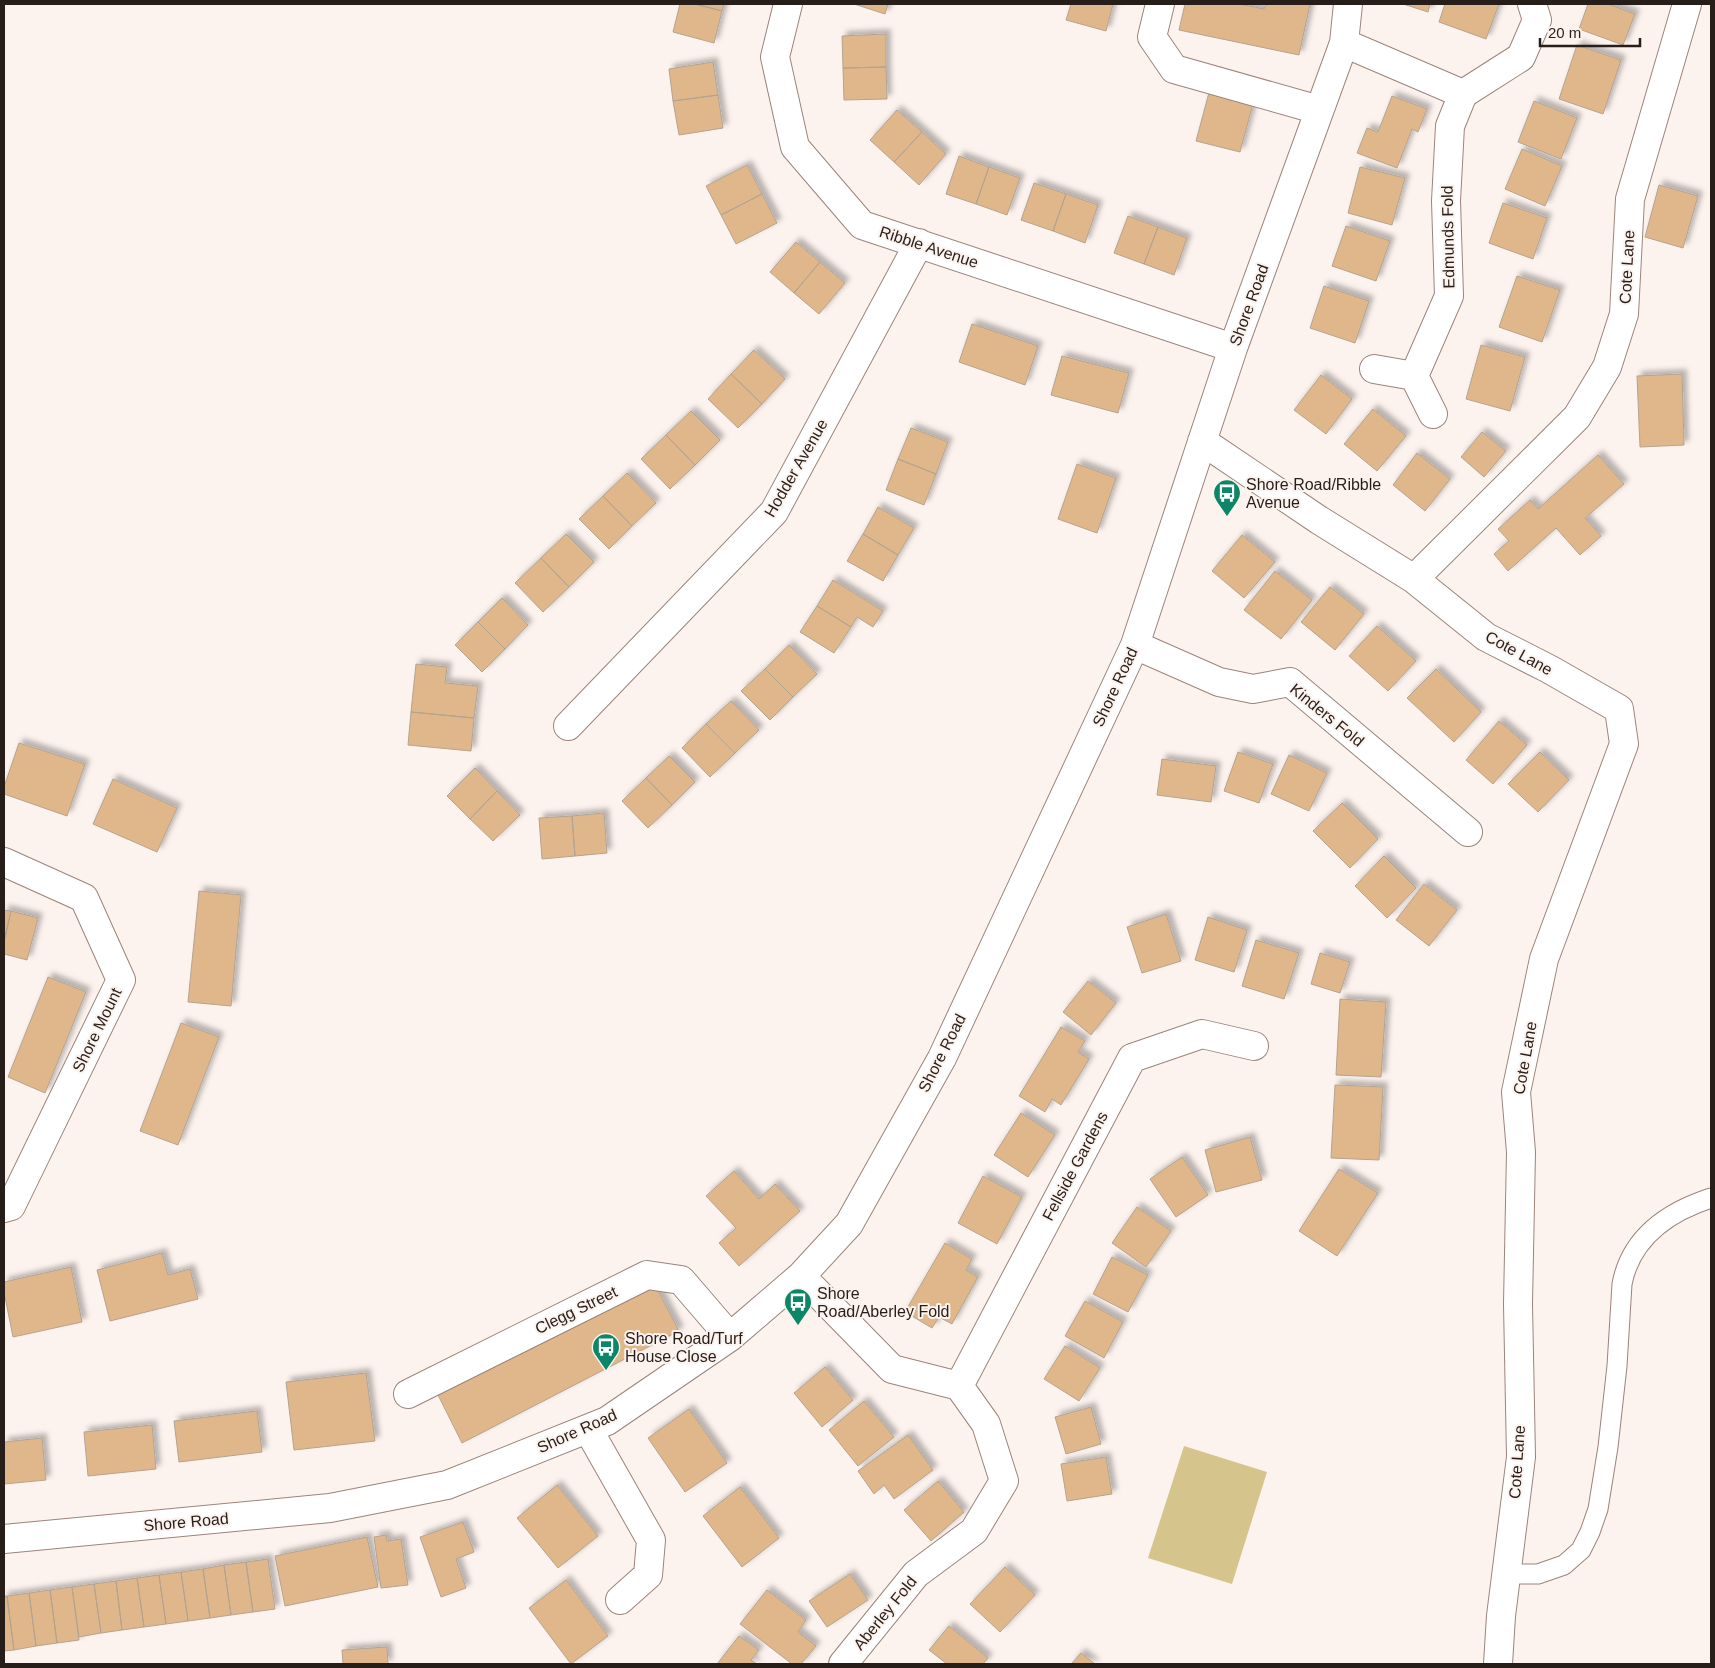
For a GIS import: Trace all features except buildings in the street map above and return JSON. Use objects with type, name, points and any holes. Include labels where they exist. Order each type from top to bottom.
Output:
[{"type":"street","name":"Ribble Avenue","points":[[788,4],[774,57],[794,147],[862,225],[1233,348]]},
{"type":"street","points":[[1160,4],[1152,37],[1174,69],[1319,110]]},
{"type":"street","name":"Shore Road","points":[[4,1539],[330,1508],[447,1485],[607,1421],[730,1337],[801,1276],[849,1224],[942,1058],[1135,645],[1233,348],[1344,43],[1348,4]]},
{"type":"street","points":[[1344,43],[1463,94],[1521,57],[1538,20],[1532,4]]},
{"type":"street","name":"Cote Lane","points":[[1414,580],[1577,417],[1607,366],[1624,314],[1630,199],[1686,4]]},
{"type":"street","name":"Edmunds Fold","points":[[1414,376],[1450,296],[1446,201],[1450,126],[1463,94]]},
{"type":"street","name":"Hodder Avenue","points":[[568,726],[774,512],[919,243]]},
{"type":"street","points":[[1374,369],[1414,376],[1433,414]]},
{"type":"street","name":"Cote Lane","points":[[1202,440],[1319,520],[1414,580],[1486,637],[1549,669],[1619,709],[1624,744],[1544,959],[1516,1092],[1521,1152],[1518,1304],[1521,1457],[1500,1616],[1498,1664]]},
{"type":"street","name":"Kinders Fold","points":[[1135,645],[1219,682],[1253,689],[1290,682],[1468,832]]},
{"type":"street","name":"Shore Mount","points":[[4,862],[84,898],[121,980],[11,1206],[4,1208]]},
{"type":"street","name":"Fellside Gardens","points":[[959,1386],[1132,1058],[1202,1034],[1254,1046]]},
{"type":"street","name":"Clegg Street","points":[[408,1394],[646,1275],[681,1280],[730,1337]]},
{"type":"street","points":[[801,1276],[892,1369],[959,1386]]},
{"type":"street","name":"Aberley Fold","points":[[843,1664],[916,1574],[974,1531],[1004,1481],[986,1424],[959,1386]]},
{"type":"street","points":[[588,1429],[650,1540],[648,1575],[620,1600]]},
{"type":"lane","points":[[1506,1574],[1538,1574],[1564,1565],[1581,1550],[1598,1509],[1604,1473],[1613,1407],[1622,1284],[1625,1268],[1632,1252],[1655,1227],[1698,1202],[1711,1198]]},
{"type":"shaded area","points":[[1184,1446],[1267,1472],[1232,1584],[1148,1558]]},
{"type":"place","name":"Shore Road/Ribble Avenue","points":[[1227,517]]},
{"type":"place","name":"Shore Road/Aberley Fold","points":[[798,1326]]},
{"type":"place","name":"Shore Road/Turf House Close","points":[[606,1371]]}]
